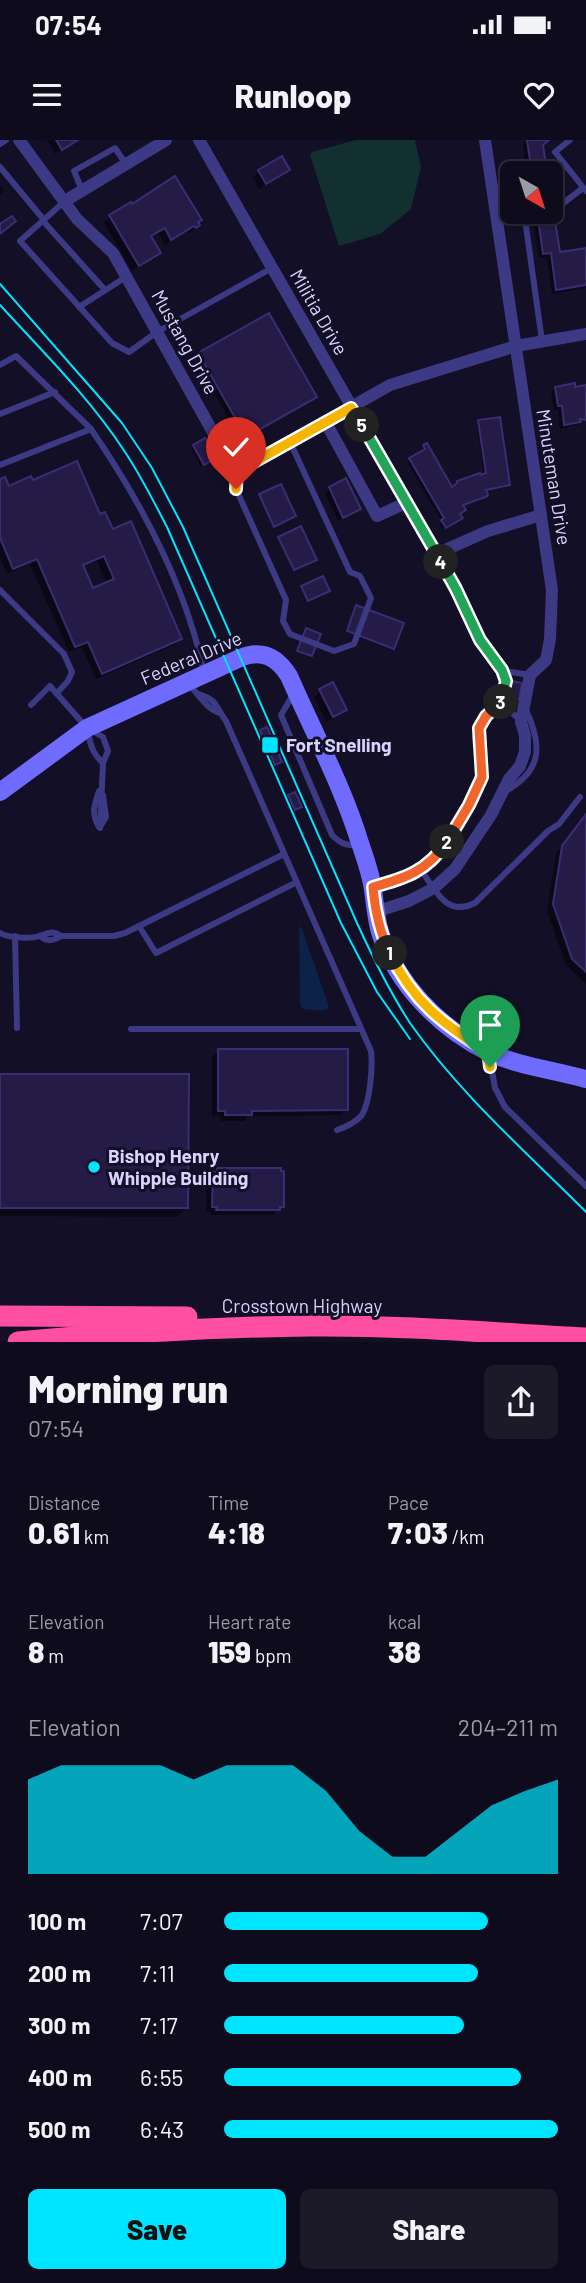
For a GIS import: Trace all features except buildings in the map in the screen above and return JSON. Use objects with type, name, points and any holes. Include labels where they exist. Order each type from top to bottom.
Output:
[{"type":"highway","points":[[0,1316],[270,1318],[311,1326]]},
{"type":"highway","name":"Crosstown Highway","points":[[18,1342],[104,1334],[311,1326],[435,1329],[586,1338]]},
{"type":"street","points":[[65,201],[166,140]]},
{"type":"street","name":"Militia Drive","points":[[199,140],[456,589],[480,640],[502,670]]},
{"type":"street","name":"Minuteman Drive","points":[[375,912],[409,901],[434,888],[466,855],[509,779],[520,766],[525,752],[525,735],[521,722],[530,675],[546,660],[550,639],[552,590],[485,140]]},
{"type":"street","name":"Mustang Drive","points":[[24,142],[77,219],[113,253],[229,461],[237,466]]},
{"type":"street","points":[[237,466],[247,466],[390,385],[516,346],[586,334]]},
{"type":"street","points":[[325,421],[377,516],[406,503]]},
{"type":"street","points":[[436,554],[488,531],[541,515]]},
{"type":"street","name":"Federal Drive","points":[[0,792],[87,727],[240,658],[258,653],[270,656],[283,666],[296,691],[361,845],[373,887],[375,912],[381,935],[395,964],[414,992],[435,1016],[488,1052],[502,1067],[586,1070]]},
{"type":"street","points":[[373,887],[400,880],[421,870],[442,849],[482,777],[479,728],[486,716],[501,703],[506,681],[502,670]]},
{"type":"street","name":"Federal Drive","points":[[552,1069],[586,1079]]},
{"type":"lane","points":[[0,145],[6,140]]},
{"type":"lane","points":[[564,203],[585,190],[555,152],[570,140]]},
{"type":"lane","points":[[83,190],[74,171],[115,148],[126,164]]},
{"type":"lane","points":[[0,167],[105,290]]},
{"type":"lane","points":[[65,201],[20,241],[112,343],[129,352],[157,332],[272,268]]},
{"type":"lane","points":[[495,211],[500,210]]},
{"type":"lane","points":[[526,224],[542,341]]},
{"type":"lane","points":[[79,307],[126,276]]},
{"type":"lane","points":[[0,365],[16,356],[91,429],[155,535],[194,633],[204,673]]},
{"type":"lane","points":[[0,415],[55,392]]},
{"type":"lane","points":[[0,465],[91,429]]},
{"type":"lane","points":[[237,466],[236,489],[286,600],[284,621],[290,634],[334,651],[354,644],[371,598],[360,576],[350,572],[290,442]]},
{"type":"lane","points":[[0,590],[64,654],[72,672],[57,693]]},
{"type":"lane","points":[[502,670],[530,675]]},
{"type":"lane","points":[[186,682],[219,706],[371,1051],[372,1062],[363,1113],[355,1121],[337,1130]]},
{"type":"lane","points":[[31,705],[50,686],[87,727],[103,737],[108,751],[103,763],[101,786],[106,817],[100,828],[93,816],[93,808],[101,786]]},
{"type":"lane","points":[[501,703],[521,722]]},
{"type":"lane","points":[[502,793],[517,785],[531,769],[536,753],[538,738],[524,707]]},
{"type":"lane","points":[[87,727],[90,746],[103,763]]},
{"type":"lane","points":[[421,870],[443,899],[457,908],[475,903],[548,831],[559,824],[580,797]]},
{"type":"lane","points":[[0,942],[3,935],[40,936],[45,940],[55,940],[61,936],[114,936],[284,854]]},
{"type":"lane","points":[[139,926],[156,953],[297,882]]},
{"type":"lane","points":[[15,936],[17,1028]]},
{"type":"lane","points":[[131,1029],[360,1028]]},
{"type":"lane","points":[[502,1067],[495,1088],[505,1107],[586,1186]]},
{"type":"green space","points":[[356,140],[415,140],[421,167],[411,209],[380,234],[339,246],[310,155],[312,152]]},
{"type":"water","points":[[299,926],[328,1004],[329,1008],[322,1011],[303,1009],[300,1005]]},
{"type":"tram line","points":[[0,284],[122,423],[152,468],[183,527],[357,923],[402,1011],[429,1049],[471,1098],[586,1212]]},
{"type":"tram line","points":[[0,305],[97,413],[142,480],[167,527],[341,923],[377,992],[410,1039]]},
{"type":"place","name":"Fort Snelling","points":[[270,745]]},
{"type":"place","name":"Bishop Henry Whipple Building","points":[[94,1167]]},
{"type":"route","points":[[236,489],[237,466],[247,466],[351,408],[456,589],[480,640],[502,670],[506,681],[501,703],[486,716],[479,728],[482,777],[452,834],[442,849],[421,870],[400,880],[373,887],[375,912],[381,935],[395,964],[435,1016],[488,1052],[490,1067]]}]
